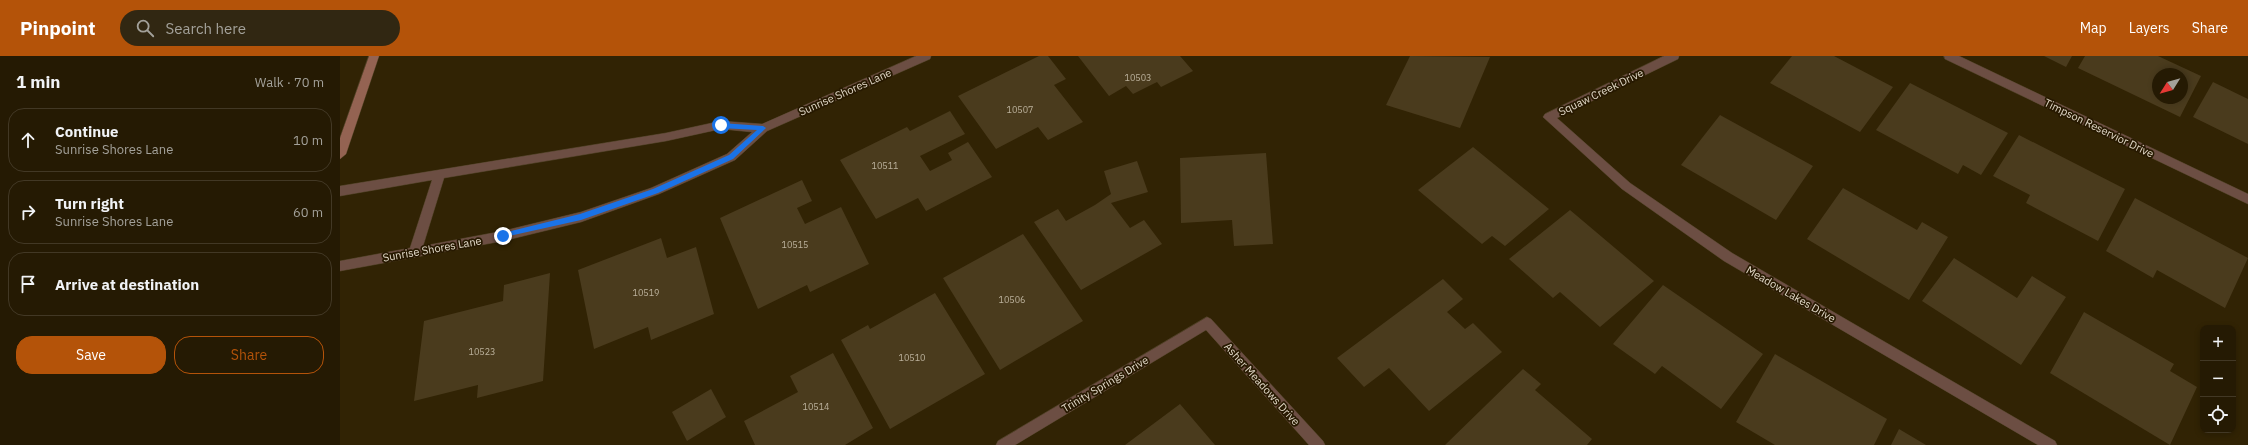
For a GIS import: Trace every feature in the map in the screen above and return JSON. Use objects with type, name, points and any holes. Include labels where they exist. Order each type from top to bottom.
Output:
[{"type":"street","points":[[340,154],[374,56]]},
{"type":"street","name":"Sunrise Shores Lane","points":[[340,266],[503,236],[581,217],[655,191],[731,157],[763,128],[926,56]]},
{"type":"street","name":"Squaw Creek Drive","points":[[1549,116],[1674,56]]},
{"type":"street","name":"Timpson Reservior Drive","points":[[1949,56],[2248,199]]},
{"type":"street","name":"Meadow Lakes Drive","points":[[1549,116],[1626,186],[1728,257],[2050,445]]},
{"type":"street","name":"Sunrise Shores Lane","points":[[340,191],[666,137],[721,125],[763,128]]},
{"type":"street","points":[[416,252],[440,174]]},
{"type":"street","name":"Trinity Springs Drive","points":[[1003,445],[1207,323]]},
{"type":"street","name":"Asher Meadows Drive","points":[[1207,323],[1318,445]]},
{"type":"building","points":[[1039,56],[1048,56],[1066,79],[1054,85],[1083,122],[1048,140],[1038,127],[996,149],[958,96]]},
{"type":"building","points":[[1078,56],[1180,56],[1193,71],[1161,87],[1157,82],[1133,94],[1126,86],[1109,96]]},
{"type":"building","points":[[1410,56],[1490,57],[1460,128],[1386,105]]},
{"type":"building","points":[[1792,56],[1834,56],[1893,87],[1860,132],[1770,83]]},
{"type":"building","points":[[2044,56],[2072,56],[2066,67]]},
{"type":"building","points":[[2085,56],[2158,56],[2184,68],[2152,68],[2152,104],[2078,68]]},
{"type":"building","points":[[2188,70],[2201,76],[2188,101]]},
{"type":"building","points":[[2213,82],[2248,99],[2248,144],[2193,117]]},
{"type":"building","points":[[1910,83],[2008,133],[1981,175],[1963,165],[1958,174],[1876,130]]},
{"type":"building","points":[[2153,104],[2187,104],[2180,117]]},
{"type":"building","points":[[950,111],[965,134],[920,156],[930,171],[952,160],[948,153],[968,142],[992,177],[926,211],[918,198],[876,219],[840,160],[907,127],[910,131]]},
{"type":"building","points":[[1720,115],[1813,166],[1776,220],[1681,165]]},
{"type":"building","points":[[2019,135],[2125,189],[2098,241],[2026,203],[2030,195],[1993,176]]},
{"type":"building","points":[[1473,147],[1549,209],[1505,246],[1492,236],[1482,244],[1418,190]]},
{"type":"building","points":[[1266,153],[1273,244],[1234,246],[1232,220],[1181,223],[1180,158]]},
{"type":"building","points":[[1137,161],[1148,192],[1111,203],[1130,228],[1144,220],[1162,244],[1081,290],[1034,222],[1058,209],[1066,221],[1095,205],[1111,194],[1104,171]]},
{"type":"building","points":[[802,180],[812,201],[797,208],[805,224],[841,207],[869,264],[810,292],[807,285],[758,309],[720,218]]},
{"type":"building","points":[[1843,188],[1917,230],[1922,222],[1948,237],[1909,300],[1807,239]]},
{"type":"building","points":[[2135,198],[2248,258],[2225,308],[2157,270],[2153,278],[2106,251]]},
{"type":"building","points":[[1570,210],[1654,281],[1600,327],[1560,292],[1553,298],[1509,259]]},
{"type":"building","points":[[1023,234],[1083,321],[1000,370],[943,278]]},
{"type":"building","points":[[661,238],[667,258],[696,247],[714,314],[651,340],[648,327],[594,349],[578,270]]},
{"type":"building","points":[[1954,258],[2017,298],[2032,276],[2066,297],[2021,365],[1922,301]]},
{"type":"building","points":[[550,273],[543,381],[477,398],[478,385],[414,401],[424,321],[503,301],[504,285]]},
{"type":"building","points":[[1443,279],[1463,299],[1447,312],[1465,329],[1473,323],[1502,352],[1429,411],[1389,368],[1364,387],[1337,358]]},
{"type":"building","points":[[1663,285],[1763,354],[1721,409],[1662,366],[1655,374],[1613,344]]},
{"type":"building","points":[[935,293],[985,374],[890,429],[841,340],[868,325],[870,329]]},
{"type":"building","points":[[2084,312],[2174,364],[2170,371],[2197,387],[2170,445],[2050,373]]},
{"type":"building","points":[[833,353],[873,428],[845,445],[755,445],[744,421],[798,392],[790,376]]},
{"type":"building","points":[[1775,354],[1887,419],[1874,445],[1775,445],[1736,422]]},
{"type":"building","points":[[1523,369],[1541,384],[1535,390],[1592,439],[1587,445],[1445,445]]},
{"type":"building","points":[[711,389],[726,417],[687,441],[672,412]]},
{"type":"building","points":[[1180,404],[1215,445],[1125,445]]},
{"type":"building","points":[[1899,429],[1926,445],[1891,445]]},
{"type":"route","points":[[503,236],[581,217],[655,191],[731,157],[763,128],[721,125]]}]
